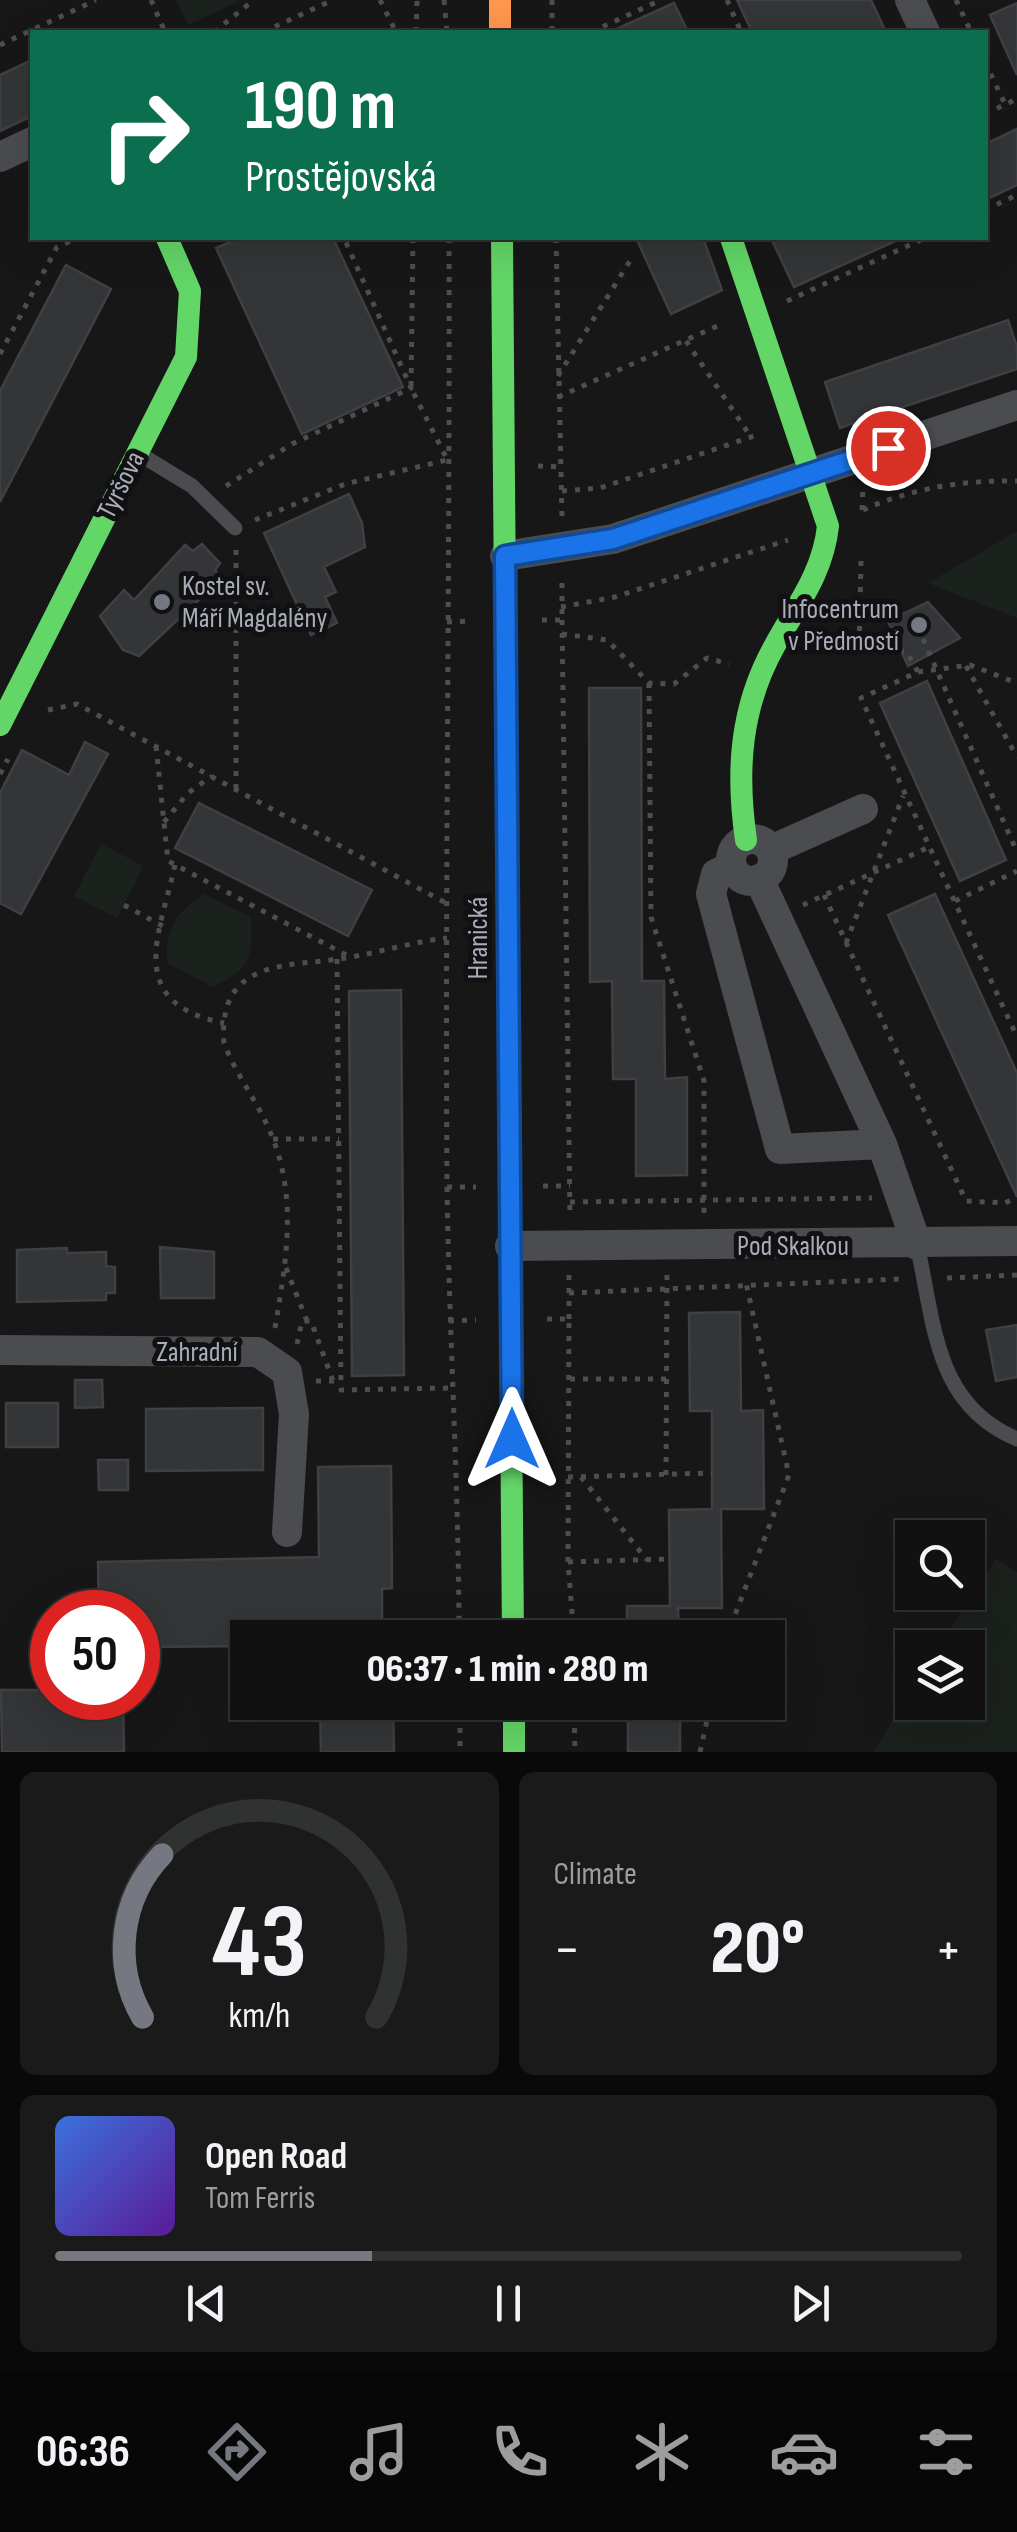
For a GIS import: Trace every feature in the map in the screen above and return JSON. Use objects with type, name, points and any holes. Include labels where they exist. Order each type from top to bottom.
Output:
[{"type":"main road","points":[[500,0],[500,30]]},
{"type":"main road","name":"Tyršova","points":[[0,725],[186,357],[190,291],[168,240]]},
{"type":"main road","name":"Hranická","points":[[502,240],[513,1620]]},
{"type":"main road","points":[[732,240],[765,308],[794,423],[828,526],[819,576],[761,672],[747,710],[738,754],[752,859]]},
{"type":"main road","points":[[514,1720],[514,1752]]},
{"type":"street","points":[[910,0],[924,30]]},
{"type":"street","points":[[0,158],[30,143]]},
{"type":"street","points":[[505,556],[613,539],[1017,406]]},
{"type":"street","points":[[863,810],[712,879],[711,894],[780,1148],[882,1144]]},
{"type":"street","points":[[752,859],[882,1144],[917,1245]]},
{"type":"street","name":"Pod Skalkou","points":[[510,1246],[917,1245],[1017,1241]]},
{"type":"street","name":"Zahradní","points":[[0,1350],[258,1352],[288,1372],[294,1414],[287,1532]]},
{"type":"lane","points":[[137,453],[207,498],[235,528]]},
{"type":"lane","points":[[917,1245],[958,1395],[977,1417],[1017,1438]]},
{"type":"path","points":[[0,45],[78,4],[96,0]]},
{"type":"path","points":[[151,0],[165,30]]},
{"type":"path","points":[[216,30],[254,0]]},
{"type":"path","points":[[266,30],[334,0]]},
{"type":"path","points":[[380,0],[395,30]]},
{"type":"path","points":[[416,30],[417,0]]},
{"type":"path","points":[[444,0],[448,30]]},
{"type":"path","points":[[552,0],[552,30]]},
{"type":"path","points":[[595,30],[661,0]]},
{"type":"path","points":[[727,0],[740,30]]},
{"type":"path","points":[[956,0],[970,30]]},
{"type":"path","points":[[988,68],[1005,104]]},
{"type":"path","points":[[988,112],[1017,99]]},
{"type":"path","points":[[988,209],[1017,195]]},
{"type":"path","points":[[0,354],[64,240]]},
{"type":"path","points":[[345,240],[448,463]]},
{"type":"path","points":[[411,388],[413,240]]},
{"type":"path","points":[[448,240],[448,1321],[450,1388],[459,1452],[460,1620]]},
{"type":"path","points":[[556,240],[562,550]]},
{"type":"path","points":[[558,398],[920,240]]},
{"type":"path","points":[[558,378],[633,256]]},
{"type":"path","points":[[686,341],[751,437]]},
{"type":"path","points":[[207,498],[292,444],[411,388]]},
{"type":"path","points":[[562,491],[600,488],[794,423]]},
{"type":"path","points":[[235,528],[345,484],[448,463]]},
{"type":"path","points":[[862,528],[863,478]]},
{"type":"path","points":[[561,607],[615,597],[828,526],[897,495],[930,488],[1017,481]]},
{"type":"path","points":[[862,546],[859,651],[906,651],[918,672]]},
{"type":"path","points":[[236,549],[236,789]]},
{"type":"path","points":[[562,620],[570,1186],[568,1562],[573,1620]]},
{"type":"path","points":[[562,634],[607,640],[649,684],[651,917],[704,1081],[704,1246]]},
{"type":"path","points":[[923,639],[1017,852]]},
{"type":"path","points":[[649,684],[674,684],[708,658],[761,672]]},
{"type":"path","points":[[966,666],[1017,757]]},
{"type":"path","points":[[1017,683],[966,666],[918,672],[861,698],[1017,1037]]},
{"type":"path","points":[[31,714],[77,704],[447,904]]},
{"type":"path","points":[[156,746],[168,862],[351,957]]},
{"type":"path","points":[[164,822],[188,793],[212,776]]},
{"type":"path","points":[[846,942],[904,795]]},
{"type":"path","points":[[776,918],[927,848]]},
{"type":"path","points":[[175,865],[153,947],[160,977],[180,1003],[205,1018],[224,1023]]},
{"type":"path","points":[[955,901],[1017,871]]},
{"type":"path","points":[[824,895],[966,1202],[1005,1202],[1017,1197]]},
{"type":"path","points":[[124,905],[168,928]]},
{"type":"path","points":[[272,1342],[284,1265],[288,1196],[273,1139],[224,1043],[224,1023],[233,997],[255,975],[282,962],[351,957],[402,942],[447,938]]},
{"type":"path","points":[[337,959],[341,1390],[450,1388]]},
{"type":"path","points":[[273,1139],[339,1139]]},
{"type":"path","points":[[530,1186],[570,1186]]},
{"type":"path","points":[[447,1187],[488,1187]]},
{"type":"path","points":[[570,1202],[902,1198]]},
{"type":"path","points":[[666,1475],[667,1246]]},
{"type":"path","points":[[733,1620],[789,1475],[738,1246]]},
{"type":"path","points":[[284,1265],[307,1321]]},
{"type":"path","points":[[569,1293],[1017,1274]]},
{"type":"path","points":[[448,1321],[568,1320]]},
{"type":"path","points":[[295,1356],[302,1321],[311,1321],[333,1381]]},
{"type":"path","points":[[568,1379],[667,1379]]},
{"type":"path","points":[[568,1477],[712,1473]]},
{"type":"path","points":[[582,1477],[646,1560]]},
{"type":"path","points":[[568,1562],[670,1560]]},
{"type":"path","points":[[460,1720],[460,1752]]},
{"type":"path","points":[[574,1720],[575,1752]]},
{"type":"path","points":[[700,1752],[707,1720]]},
{"type":"shaded area","points":[[176,0],[237,0],[238,2],[188,25]]},
{"type":"shaded area","points":[[1017,531],[1017,618],[928,583]]},
{"type":"shaded area","points":[[101,844],[144,866],[117,918],[74,896]]},
{"type":"shaded area","points":[[204,894],[251,917],[247,961],[235,974],[213,987],[167,963],[174,922]]},
{"type":"shaded area","points":[[996,1559],[1017,1572],[1017,1752],[873,1752],[895,1717],[985,1720],[985,1630],[950,1630],[963,1610],[985,1610],[985,1576]]},
{"type":"building","points":[[737,0],[871,0],[885,30],[751,30]]},
{"type":"building","points":[[674,3],[687,30],[614,30]]},
{"type":"building","points":[[1017,3],[1017,75],[990,15]]},
{"type":"building","points":[[30,61],[30,117],[0,131],[0,75]]},
{"type":"building","points":[[1017,129],[1017,185],[988,199],[988,143]]},
{"type":"building","points":[[235,240],[334,240],[403,387],[302,434],[216,248]]},
{"type":"building","points":[[637,240],[704,240],[722,290],[671,314]]},
{"type":"building","points":[[772,240],[898,240],[794,287]]},
{"type":"building","points":[[66,265],[111,289],[0,502],[0,391]]},
{"type":"building","points":[[1008,320],[1017,347],[1017,369],[840,428],[825,382]]},
{"type":"building","points":[[349,494],[362,523],[365,547],[324,567],[336,592],[325,597],[337,623],[311,635],[264,533]]},
{"type":"building","points":[[202,544],[220,563],[215,570],[221,579],[139,656],[123,650],[100,616],[124,590],[134,600],[185,545],[193,551]]},
{"type":"building","name":"Infocentrum v Předmostí","points":[[928,602],[960,638],[908,666],[888,621]]},
{"type":"building","points":[[927,681],[1006,860],[960,881],[880,703]]},
{"type":"building","points":[[589,688],[641,688],[642,981],[664,981],[665,1079],[687,1077],[687,1175],[636,1176],[636,1079],[613,1079],[612,981],[590,982]]},
{"type":"building","points":[[85,742],[108,754],[21,914],[0,903],[0,793],[22,750],[69,775]]},
{"type":"building","points":[[199,803],[372,890],[348,936],[175,848]]},
{"type":"building","points":[[935,894],[1017,1073],[1017,1197],[888,915]]},
{"type":"building","points":[[401,990],[404,1375],[352,1376],[349,991]]},
{"type":"building","points":[[160,1247],[214,1252],[214,1298],[161,1298]]},
{"type":"building","points":[[67,1248],[67,1253],[106,1252],[106,1266],[115,1267],[115,1293],[106,1293],[106,1300],[17,1302],[17,1250]]},
{"type":"building","points":[[740,1312],[741,1411],[763,1410],[764,1509],[721,1509],[722,1608],[678,1608],[678,1620],[627,1620],[627,1606],[670,1606],[669,1510],[712,1509],[712,1411],[690,1411],[689,1313]]},
{"type":"building","points":[[1017,1325],[1017,1377],[996,1381],[986,1330]]},
{"type":"building","points":[[75,1380],[102,1380],[103,1407],[75,1408]]},
{"type":"building","points":[[6,1403],[58,1403],[58,1447],[6,1447]]},
{"type":"building","points":[[263,1408],[263,1470],[146,1471],[146,1409]]},
{"type":"building","points":[[98,1460],[128,1460],[128,1490],[99,1490]]},
{"type":"building","points":[[391,1466],[392,1588],[382,1589],[382,1620],[230,1620],[230,1646],[160,1647],[160,1590],[99,1590],[98,1562],[319,1557],[318,1467]]},
{"type":"building","points":[[1,1690],[30,1690],[30,1720],[123,1720],[124,1752],[2,1752]]},
{"type":"building","points":[[320,1720],[393,1720],[394,1752],[321,1752]]},
{"type":"building","points":[[628,1720],[680,1720],[680,1752],[628,1752]]},
{"type":"traffic: fast","points":[[0,725],[186,357],[190,291],[168,240]]},
{"type":"traffic: fast","points":[[502,240],[507,846]]},
{"type":"traffic: fast","points":[[732,240],[828,526],[815,574],[763,668],[754,692],[742,764],[746,840]]},
{"type":"traffic: fast","points":[[510,1281],[513,1620]]},
{"type":"traffic: fast","points":[[514,1720],[514,1752]]},
{"type":"traffic: slow","points":[[500,0],[500,30]]},
{"type":"traffic: slow","points":[[507,846],[510,1281]]},
{"type":"place","name":"Kostel sv. Máří Magdalény","points":[[162,602]]},
{"type":"place","name":"Infocentrum v Předmostí","points":[[919,625]]},
{"type":"route","points":[[512,1439],[505,556],[613,539],[888,448]]}]
